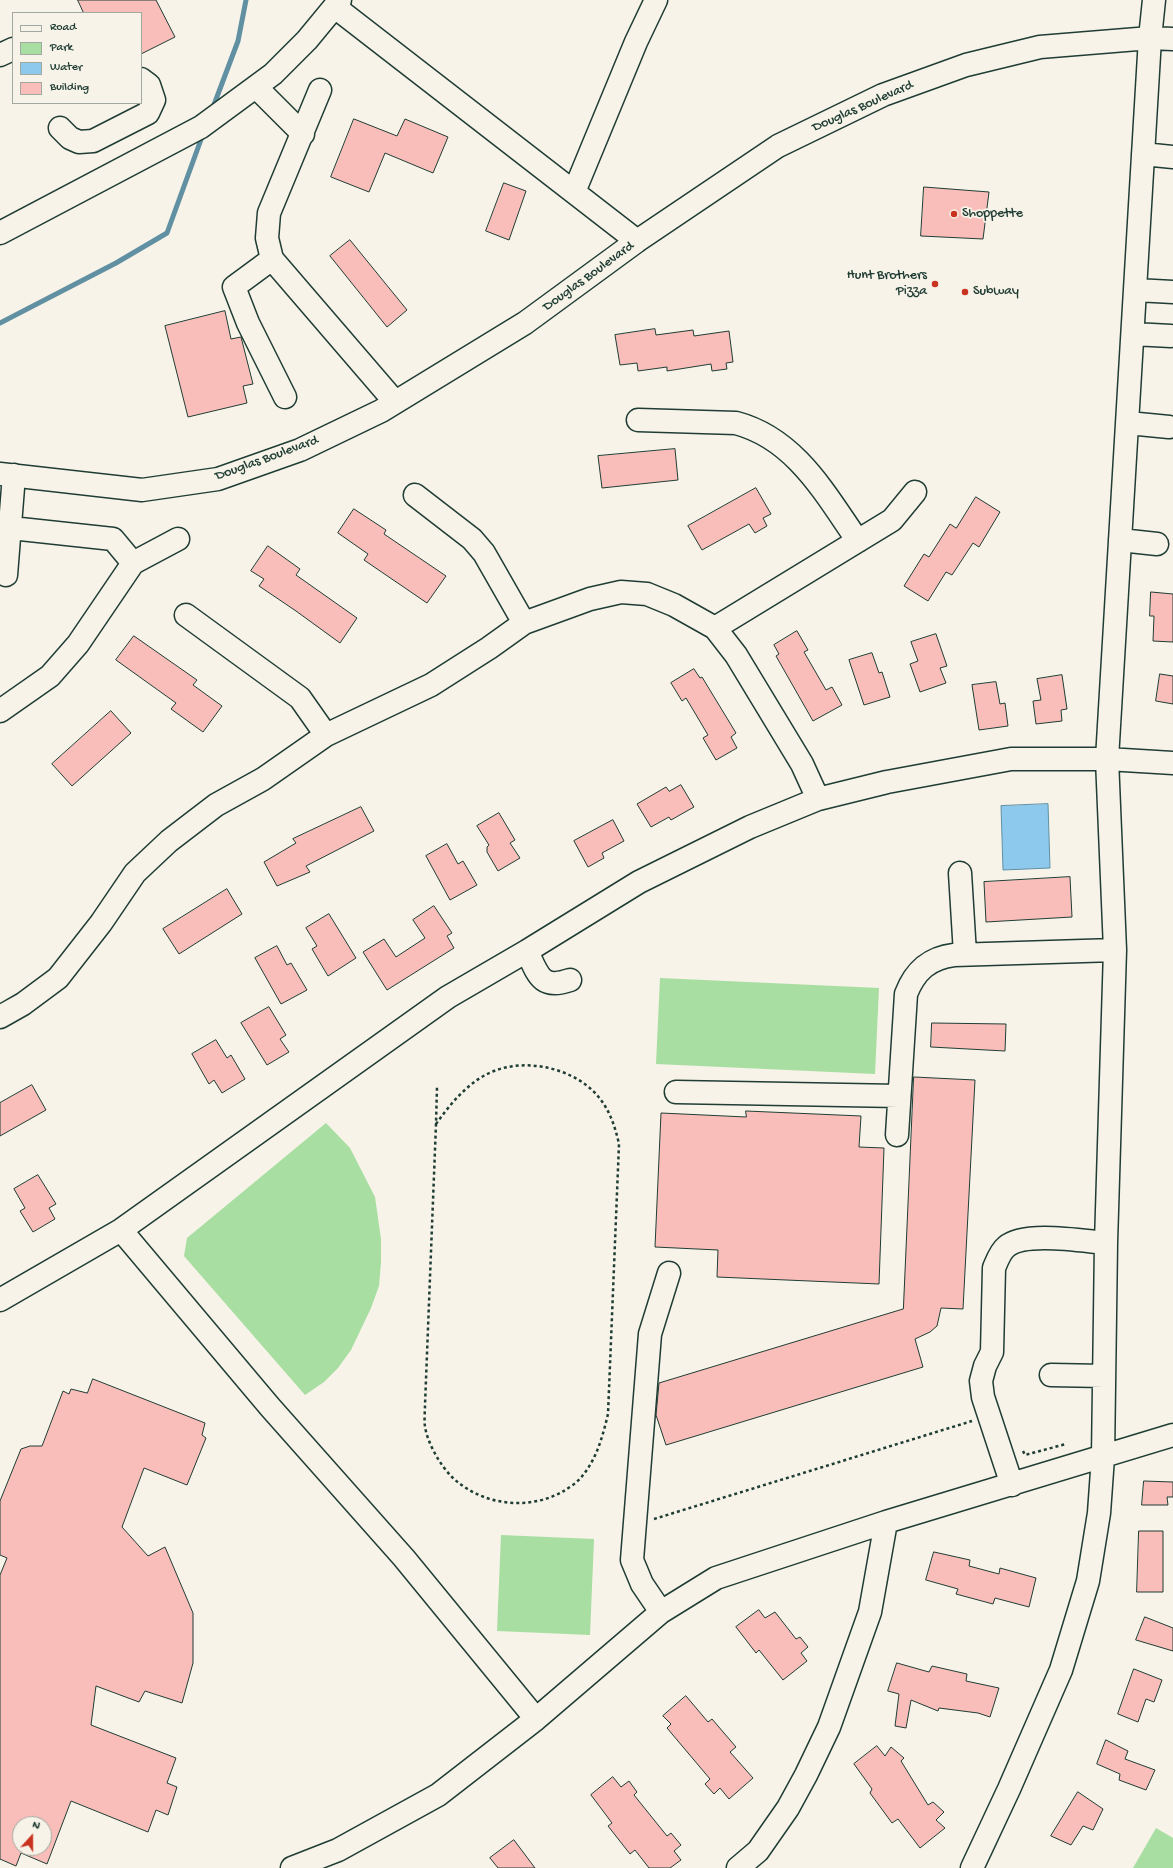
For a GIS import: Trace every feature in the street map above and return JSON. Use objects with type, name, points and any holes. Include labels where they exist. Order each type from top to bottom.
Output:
[{"type":"street","points":[[574,192],[636,42],[656,0]]},
{"type":"street","points":[[972,1868],[1009,1789],[1061,1670],[1088,1581],[1099,1513],[1103,1457],[1106,1243],[1115,950],[1107,759],[1150,38],[1154,0]]},
{"type":"street","points":[[0,234],[201,127],[273,74],[307,40],[338,3],[574,192],[638,241]]},
{"type":"street","name":"Douglas Boulevard","points":[[7,475],[142,490],[218,479],[300,450],[381,411],[526,323],[638,241],[778,146],[883,95],[966,65],[1040,47],[1150,38],[1173,40]]},
{"type":"street","points":[[0,55],[12,49]]},
{"type":"street","points":[[60,128],[70,138],[80,142],[93,141],[148,113],[154,100],[149,85],[142,80]]},
{"type":"street","points":[[256,86],[303,134]]},
{"type":"street","points":[[320,90],[303,134],[268,213],[267,238],[272,259],[395,402]]},
{"type":"street","points":[[1143,154],[1173,157]]},
{"type":"street","points":[[272,259],[234,287],[248,323],[285,397]]},
{"type":"street","points":[[1136,290],[1173,292]]},
{"type":"street","points":[[1133,334],[1171,336]]},
{"type":"street","points":[[638,420],[736,423],[750,426],[767,434],[781,444],[809,471],[858,541]]},
{"type":"street","points":[[1128,423],[1169,427]]},
{"type":"street","points":[[6,575],[4,549],[11,528],[7,475]]},
{"type":"street","points":[[715,628],[892,520],[915,492]]},
{"type":"street","points":[[415,495],[472,539],[484,553],[524,623]]},
{"type":"street","points":[[11,528],[112,539],[133,563]]},
{"type":"street","points":[[0,711],[50,676],[69,655],[133,563],[178,539]]},
{"type":"street","points":[[1120,540],[1157,544]]},
{"type":"street","points":[[0,1017],[23,1004],[58,978],[101,923],[135,873],[168,841],[216,805],[263,779],[326,735],[431,685],[489,648],[524,623],[590,599],[622,592],[647,594],[674,604],[715,628],[736,655],[802,764],[818,799]]},
{"type":"street","points":[[186,615],[300,698],[326,735]]},
{"type":"street","points":[[0,1300],[121,1230],[448,997],[527,951],[639,882],[750,826],[818,799],[887,782],[1011,759],[1107,759],[1173,763]]},
{"type":"street","points":[[960,873],[965,954]]},
{"type":"street","points":[[897,1135],[906,994],[911,981],[919,970],[943,956],[965,954],[1115,950]]},
{"type":"street","points":[[527,951],[537,973],[546,981],[556,984],[570,980]]},
{"type":"street","points":[[676,1092],[899,1096]]},
{"type":"street","points":[[121,1230],[270,1407],[404,1558],[536,1719]]},
{"type":"street","points":[[1012,1485],[983,1397],[981,1381],[985,1366],[992,1352],[994,1268],[1005,1247],[1019,1240],[1032,1238],[1106,1243]]},
{"type":"street","points":[[661,1612],[642,1584],[632,1560],[650,1334],[669,1273]]},
{"type":"street","points":[[1052,1375],[1104,1376]]},
{"type":"street","points":[[292,1868],[338,1850],[438,1795],[536,1719],[661,1612],[716,1578],[886,1522],[1173,1435]]},
{"type":"street","points":[[738,1868],[758,1850],[788,1808],[829,1728],[870,1612],[886,1522]]},
{"type":"path","points":[[436,1124],[451,1104],[471,1085],[484,1076],[495,1070],[527,1064],[555,1070],[585,1084],[597,1094],[614,1124],[619,1144],[608,1414],[601,1443],[583,1476],[569,1488],[551,1498],[535,1502],[520,1503],[498,1502],[483,1497],[452,1477],[441,1462],[431,1444],[425,1427],[424,1405],[436,1124],[438,1087]]},
{"type":"path","points":[[635,1525],[979,1419]]},
{"type":"path","points":[[1022,1449],[1025,1456],[1066,1444]]},
{"type":"green space","points":[[660,978],[879,988],[875,1074],[656,1064]]},
{"type":"green space","points":[[326,1123],[350,1148],[375,1197],[381,1239],[381,1262],[379,1286],[371,1308],[351,1350],[338,1368],[324,1382],[305,1395],[184,1256],[187,1238]]},
{"type":"green space","points":[[501,1535],[594,1539],[590,1635],[497,1631]]},
{"type":"green space","points":[[1156,1828],[1173,1838],[1173,1868],[1133,1868]]},
{"type":"water","points":[[1048,804],[1050,868],[1003,870],[1001,806]]},
{"type":"building","points":[[78,0],[156,0],[175,37],[142,54],[142,12],[84,12]]},
{"type":"building","points":[[354,119],[397,136],[405,119],[448,137],[433,173],[385,153],[369,192],[331,177]]},
{"type":"building","points":[[504,183],[526,191],[509,240],[486,231]]},
{"type":"building","name":"Shoppette","points":[[924,187],[989,192],[983,239],[921,236]]},
{"type":"building","points":[[350,240],[407,310],[387,327],[330,256]]},
{"type":"building","points":[[225,311],[231,339],[241,337],[253,384],[243,386],[247,403],[188,417],[165,326]]},
{"type":"building","points":[[655,329],[656,335],[693,330],[694,336],[729,331],[733,362],[726,363],[727,369],[712,371],[711,364],[667,371],[667,367],[638,371],[637,363],[620,365],[615,335]]},
{"type":"building","points":[[675,449],[678,480],[602,488],[598,456]]},
{"type":"building","points":[[756,488],[771,514],[763,518],[767,526],[755,533],[749,524],[702,550],[688,526]]},
{"type":"building","points":[[976,497],[1000,512],[979,547],[973,543],[952,575],[946,572],[928,601],[904,586],[924,554],[929,557],[950,524],[956,528]]},
{"type":"building","points":[[354,509],[386,530],[384,534],[446,576],[427,603],[364,560],[368,554],[338,533]]},
{"type":"building","points":[[268,546],[300,569],[296,575],[357,618],[340,643],[259,586],[264,579],[251,571]]},
{"type":"building","points":[[1151,592],[1173,594],[1173,642],[1153,641],[1154,616],[1150,616]]},
{"type":"building","points":[[797,631],[808,650],[804,652],[826,690],[832,687],[842,705],[813,721],[776,656],[779,654],[774,645]]},
{"type":"building","points":[[936,634],[947,666],[940,668],[946,683],[920,692],[910,664],[918,661],[911,642]]},
{"type":"building","points":[[134,636],[197,680],[193,685],[222,706],[203,732],[171,709],[176,703],[116,660]]},
{"type":"building","points":[[872,653],[879,673],[882,672],[890,697],[864,705],[849,660]]},
{"type":"building","points":[[694,669],[700,678],[702,677],[736,733],[731,737],[737,748],[716,760],[703,738],[708,735],[686,698],[682,701],[671,683]]},
{"type":"building","points":[[1160,674],[1173,676],[1173,704],[1156,701]]},
{"type":"building","points":[[1062,675],[1067,709],[1061,710],[1062,721],[1036,724],[1033,701],[1041,700],[1037,679]]},
{"type":"building","points":[[996,682],[1000,704],[1005,703],[1008,726],[979,730],[972,685]]},
{"type":"building","points":[[111,711],[131,733],[72,786],[52,764]]},
{"type":"building","points":[[681,785],[694,807],[671,820],[669,817],[651,827],[637,804],[666,787],[669,791]]},
{"type":"building","points":[[361,807],[374,831],[306,866],[310,872],[277,886],[264,862],[296,843],[293,839]]},
{"type":"building","points":[[499,813],[515,840],[510,843],[520,858],[498,871],[487,852],[487,847],[489,845],[477,826]]},
{"type":"building","points":[[613,820],[624,841],[602,853],[604,858],[588,867],[574,841]]},
{"type":"building","points":[[447,844],[458,864],[463,861],[477,885],[450,900],[426,856]]},
{"type":"building","points":[[1070,877],[1072,917],[986,922],[984,882]]},
{"type":"building","points":[[227,889],[242,914],[179,954],[163,929]]},
{"type":"building","points":[[434,906],[452,933],[447,936],[454,948],[387,990],[363,952],[384,939],[396,957],[425,938],[413,920]]},
{"type":"building","points":[[329,914],[356,958],[328,976],[312,949],[317,946],[306,928]]},
{"type":"building","points":[[277,946],[287,965],[291,963],[307,990],[281,1004],[255,958]]},
{"type":"building","points":[[269,1007],[286,1035],[280,1039],[289,1052],[267,1065],[241,1023]]},
{"type":"building","points":[[932,1023],[1006,1024],[1005,1051],[931,1047]]},
{"type":"building","points":[[216,1040],[227,1058],[231,1055],[245,1079],[222,1093],[214,1080],[209,1084],[192,1054]]},
{"type":"building","points":[[914,1077],[975,1080],[963,1309],[941,1308],[937,1326],[930,1332],[915,1339],[923,1367],[666,1445],[656,1415],[659,1383],[903,1309]]},
{"type":"building","points":[[32,1085],[46,1110],[0,1136],[0,1103]]},
{"type":"building","points":[[746,1111],[861,1116],[859,1147],[884,1148],[879,1284],[717,1277],[718,1250],[655,1247],[661,1113],[746,1117]]},
{"type":"building","points":[[38,1175],[56,1204],[49,1208],[55,1219],[33,1232],[20,1211],[25,1208],[14,1189]]},
{"type":"building","points":[[93,1379],[205,1423],[202,1435],[206,1438],[187,1485],[144,1468],[122,1527],[148,1556],[165,1547],[193,1613],[193,1663],[182,1703],[145,1691],[139,1702],[96,1686],[91,1725],[176,1758],[167,1783],[177,1787],[168,1815],[156,1810],[148,1832],[71,1801],[52,1851],[52,1816],[12,1816],[12,1856],[20,1856],[16,1866],[0,1859],[0,1575],[7,1558],[0,1555],[0,1501],[21,1449],[30,1446],[42,1446],[63,1391],[69,1394],[71,1389],[87,1393]]},
{"type":"building","points":[[1144,1481],[1173,1482],[1173,1497],[1167,1497],[1168,1505],[1142,1505]]},
{"type":"building","points":[[1139,1531],[1163,1531],[1163,1592],[1137,1592]]},
{"type":"building","points":[[934,1552],[970,1560],[969,1566],[999,1574],[1000,1568],[1036,1578],[1029,1607],[995,1598],[993,1604],[956,1594],[958,1589],[926,1580]]},
{"type":"building","points":[[759,1610],[765,1618],[775,1612],[796,1639],[800,1637],[808,1647],[801,1653],[807,1661],[783,1680],[759,1650],[756,1653],[736,1627]]},
{"type":"building","points":[[1145,1617],[1173,1628],[1173,1651],[1136,1640]]},
{"type":"building","points":[[897,1663],[929,1672],[932,1666],[967,1674],[966,1681],[999,1688],[990,1717],[978,1713],[939,1708],[938,1711],[911,1700],[906,1728],[895,1726],[899,1694],[888,1691]]},
{"type":"building","points":[[1134,1669],[1162,1680],[1154,1702],[1146,1699],[1138,1722],[1118,1714]]},
{"type":"building","points":[[686,1696],[708,1722],[712,1719],[736,1747],[730,1752],[753,1778],[729,1799],[720,1788],[714,1794],[705,1784],[710,1779],[667,1728],[671,1724],[663,1716]]},
{"type":"building","points":[[1106,1740],[1128,1751],[1125,1759],[1155,1770],[1146,1790],[1119,1780],[1120,1774],[1097,1764]]},
{"type":"building","points":[[877,1746],[885,1756],[891,1747],[904,1758],[901,1761],[928,1805],[933,1802],[944,1812],[936,1820],[945,1828],[920,1848],[898,1819],[892,1823],[870,1793],[872,1789],[854,1764]]},
{"type":"building","points":[[613,1777],[621,1787],[629,1781],[637,1792],[634,1795],[667,1836],[671,1833],[681,1845],[674,1851],[681,1860],[670,1868],[649,1868],[635,1850],[630,1854],[608,1826],[612,1823],[591,1795]]},
{"type":"building","points":[[1078,1792],[1103,1809],[1093,1830],[1083,1826],[1071,1845],[1051,1836]]},
{"type":"building","points":[[514,1840],[535,1868],[498,1868],[490,1858]]},
{"type":"building","points":[[28,1856],[50,1856],[47,1864]]},
{"type":"waterway","points":[[212,110],[238,41],[246,0]]},
{"type":"waterway","points":[[0,323],[116,263],[167,233],[203,134]]},
{"type":"place","name":"Shoppette","points":[[954,214]]},
{"type":"place","name":"Hunt Brothers Pizza","points":[[935,284]]},
{"type":"place","name":"Subway","points":[[965,292]]}]
